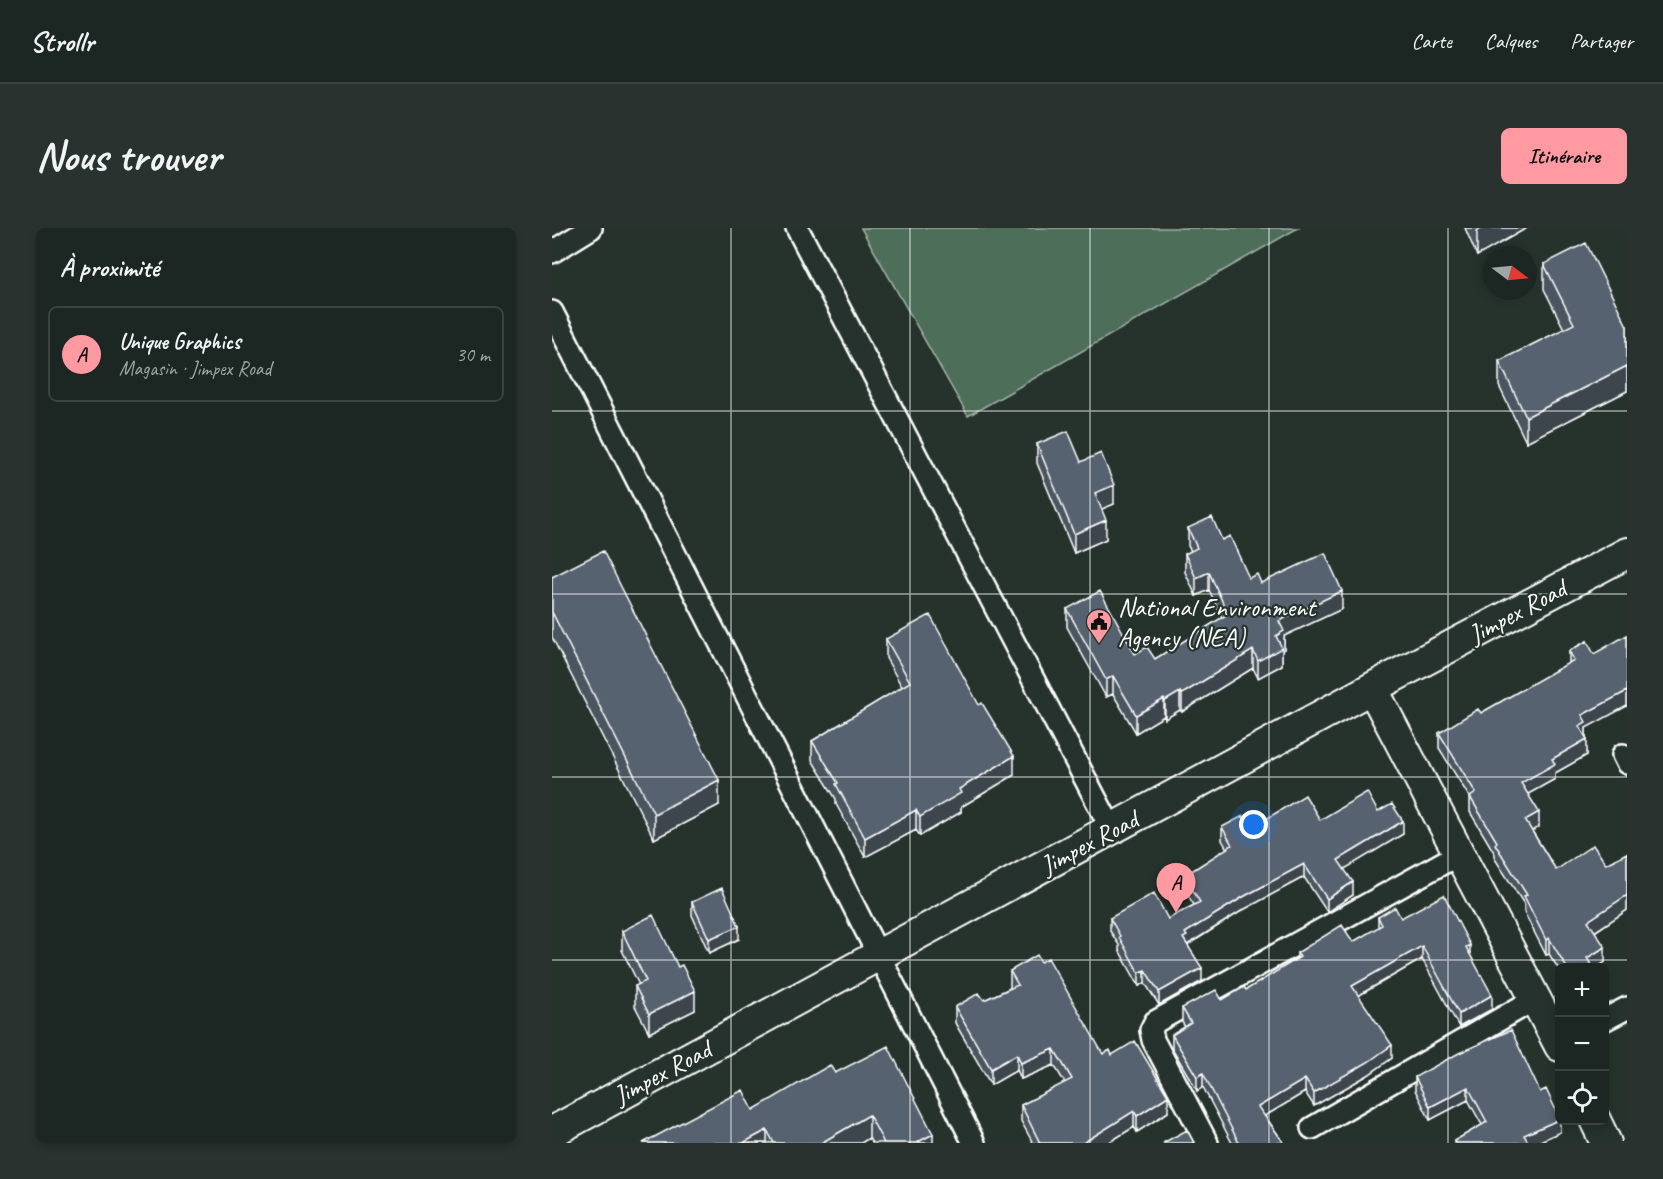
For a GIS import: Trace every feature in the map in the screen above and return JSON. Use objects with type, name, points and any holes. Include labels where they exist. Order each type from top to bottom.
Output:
[{"type":"street","points":[[552,252],[591,228]]},
{"type":"street","points":[[797,228],[1112,830]]},
{"type":"street","points":[[552,312],[974,1143]]},
{"type":"street","name":"Jimpex Road","points":[[552,1132],[1372,688],[1627,553]]},
{"type":"street","points":[[1372,688],[1555,1037]]},
{"type":"street","points":[[1207,1143],[1152,1040],[1151,1030],[1155,1022],[1459,854]]},
{"type":"street","points":[[1312,1128],[1535,999]]},
{"type":"street","points":[[1609,1018],[1627,1008]]},
{"type":"street","points":[[1597,1125],[1606,1143]]},
{"type":"green space","points":[[861,228],[1298,228],[968,416]]},
{"type":"building","points":[[1586,243],[1627,326],[1627,366],[1526,417],[1499,361],[1574,324],[1544,264]]},
{"type":"building","points":[[1068,431],[1081,462],[1101,453],[1114,485],[1095,493],[1106,520],[1074,534],[1037,444]]},
{"type":"building","points":[[1212,517],[1222,540],[1230,536],[1249,578],[1257,574],[1261,583],[1325,553],[1342,591],[1279,621],[1284,631],[1276,636],[1282,648],[1258,661],[1253,650],[1182,694],[1180,692],[1165,701],[1164,699],[1136,715],[1113,676],[1106,680],[1067,609],[1100,591],[1135,654],[1147,647],[1155,659],[1228,614],[1209,572],[1196,578],[1185,554],[1197,548],[1188,528]]},
{"type":"building","points":[[603,551],[719,780],[654,814],[552,612],[552,577]]},
{"type":"building","points":[[930,615],[979,705],[982,703],[1014,756],[959,789],[961,793],[920,817],[916,810],[865,838],[836,784],[838,783],[812,741],[910,682],[886,639]]},
{"type":"building","points":[[1627,635],[1627,691],[1582,715],[1586,722],[1579,726],[1587,739],[1552,759],[1555,764],[1521,783],[1539,812],[1525,820],[1556,870],[1593,845],[1606,864],[1627,853],[1627,895],[1588,921],[1605,947],[1587,958],[1590,963],[1564,963],[1549,938],[1546,940],[1524,896],[1527,895],[1495,844],[1497,842],[1470,797],[1476,793],[1439,733],[1478,709],[1481,713],[1574,660],[1569,651],[1587,641],[1594,654]]},
{"type":"building","points":[[1367,792],[1378,812],[1392,804],[1403,821],[1338,860],[1353,882],[1327,899],[1304,864],[1243,897],[1185,933],[1187,936],[1183,938],[1202,968],[1159,992],[1145,970],[1139,973],[1110,918],[1154,893],[1168,919],[1200,902],[1184,876],[1232,845],[1222,827],[1243,816],[1245,821],[1259,813],[1263,821],[1305,795],[1320,820]]},
{"type":"building","points":[[722,888],[739,926],[709,939],[692,902]]},
{"type":"building","points":[[1444,895],[1470,945],[1466,947],[1492,995],[1459,1014],[1422,946],[1352,986],[1392,1045],[1368,1062],[1314,1093],[1305,1079],[1258,1107],[1284,1143],[1239,1143],[1203,1073],[1197,1077],[1172,1035],[1191,1023],[1182,1008],[1216,990],[1222,1000],[1244,987],[1246,990],[1300,957],[1297,953],[1342,925],[1353,942],[1382,925],[1378,917],[1395,907],[1401,918]]},
{"type":"building","points":[[653,915],[678,967],[682,965],[695,991],[649,1014],[635,986],[646,981],[622,931]]},
{"type":"building","points":[[1037,955],[1041,962],[1048,958],[1103,1054],[1110,1050],[1112,1055],[1135,1041],[1168,1096],[1137,1116],[1134,1111],[1083,1143],[1040,1143],[1021,1105],[1072,1079],[1054,1049],[1021,1063],[1017,1054],[991,1069],[955,1007],[979,993],[984,1000],[1018,985],[1010,971]]},
{"type":"building","points":[[1511,1030],[1540,1092],[1546,1089],[1555,1108],[1555,1121],[1524,1135],[1528,1142],[1526,1143],[1455,1143],[1454,1141],[1487,1122],[1468,1087],[1430,1107],[1415,1077],[1459,1053]]},
{"type":"building","points":[[888,1046],[933,1134],[916,1143],[884,1143],[869,1115],[821,1143],[774,1143],[767,1130],[743,1143],[643,1143],[743,1090],[753,1110],[830,1065],[835,1073]]},
{"type":"building","points":[[1187,1130],[1194,1143],[1163,1143]]},
{"type":"place","name":"National Environment Agency (NEA)","points":[[1099,645]]},
{"type":"place","name":"Unique Graphics","points":[[1176,913]]}]
